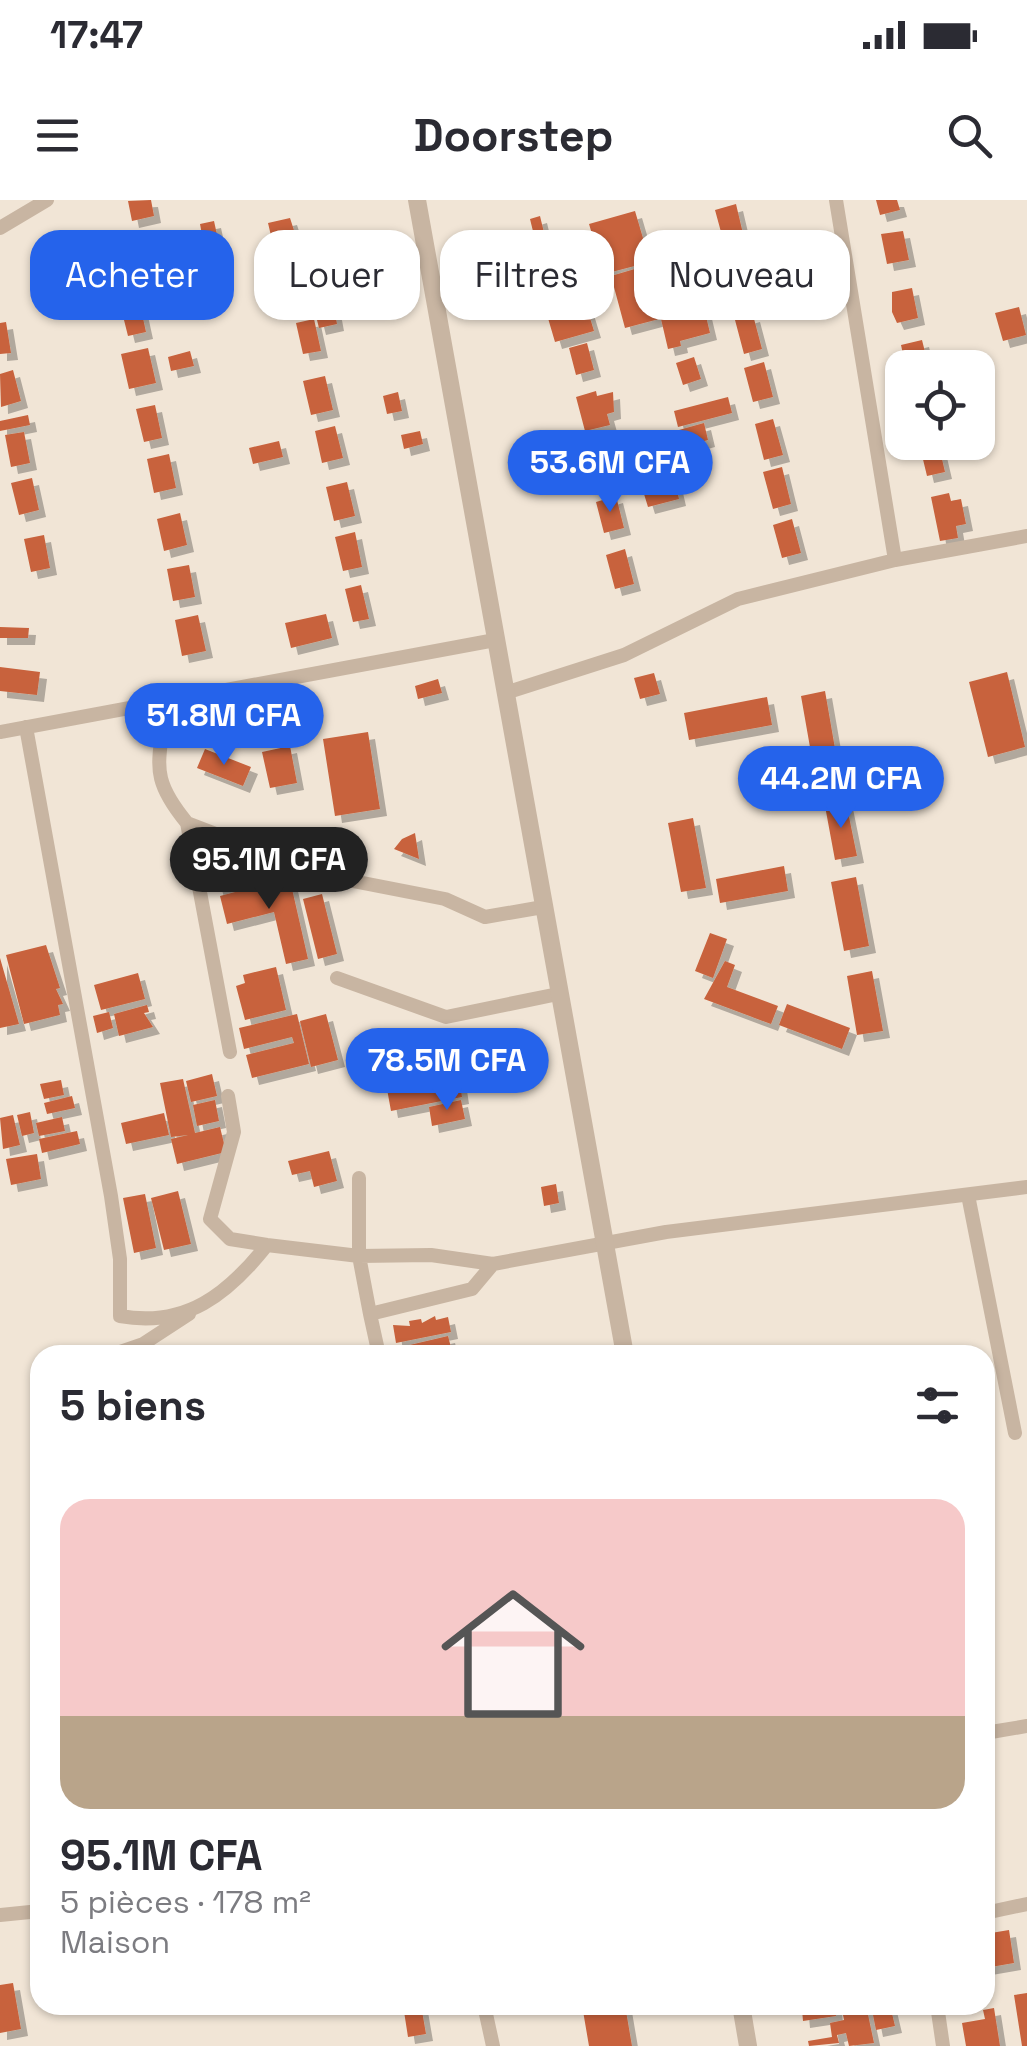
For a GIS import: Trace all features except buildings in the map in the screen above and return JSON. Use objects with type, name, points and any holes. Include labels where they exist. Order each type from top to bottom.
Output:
[{"type":"street","points":[[0,228],[46,200]]},
{"type":"street","points":[[417,200],[622,1345]]},
{"type":"street","points":[[836,200],[896,560]]},
{"type":"street","points":[[505,693],[624,655],[738,598],[896,560],[1027,536]]},
{"type":"street","points":[[0,732],[495,640]]},
{"type":"street","points":[[164,704],[156,767],[166,798],[187,824],[230,1052]]},
{"type":"street","points":[[26,727],[112,1196],[120,1259],[120,1316],[151,1321],[202,1306]]},
{"type":"street","points":[[187,824],[322,875],[445,898],[485,917],[543,907]]},
{"type":"street","points":[[337,978],[446,1017],[558,994]]},
{"type":"street","points":[[228,1096],[234,1132],[210,1219],[230,1239],[268,1246],[359,1256],[431,1256],[493,1264],[666,1232],[1027,1187]]},
{"type":"street","points":[[360,1178],[359,1256],[376,1345]]},
{"type":"street","points":[[968,1195],[1015,1433]]},
{"type":"street","points":[[139,1345],[239,1280],[268,1246]]},
{"type":"street","points":[[370,1314],[472,1289],[493,1264]]},
{"type":"street","points":[[995,1731],[1027,1726]]},
{"type":"street","points":[[995,1911],[1027,1904]]},
{"type":"street","points":[[0,1915],[30,1912]]},
{"type":"street","points":[[486,2015],[492,2046]]},
{"type":"street","points":[[743,2015],[748,2046]]},
{"type":"street","points":[[938,2015],[943,2046]]}]
